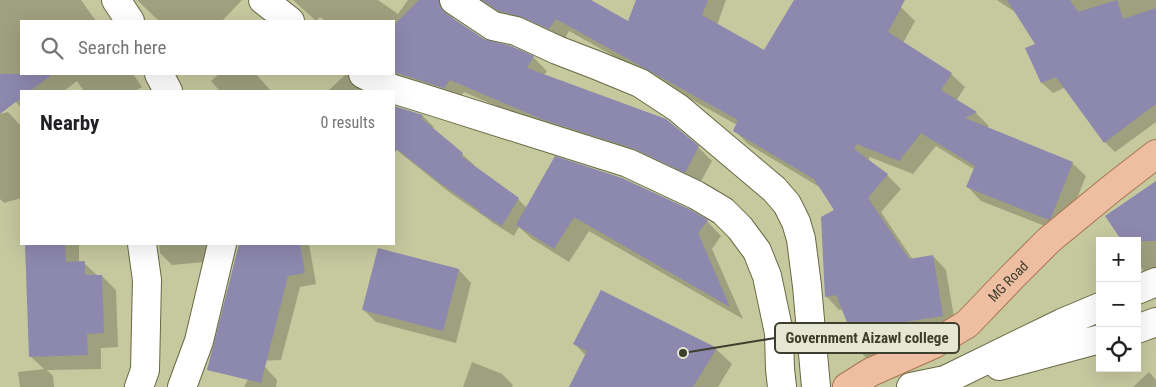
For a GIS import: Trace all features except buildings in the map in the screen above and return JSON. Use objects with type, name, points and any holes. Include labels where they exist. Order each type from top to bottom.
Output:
[{"type":"main road","name":"MG Road","points":[[847,387],[871,372],[934,344],[967,324],[1049,240],[1156,154]]},
{"type":"street","points":[[116,0],[129,20]]},
{"type":"street","points":[[263,0],[289,20]]},
{"type":"street","points":[[454,0],[493,26],[516,31],[557,50],[640,83],[678,108],[774,189],[787,204],[796,222],[801,239],[816,387]]},
{"type":"street","points":[[160,75],[167,90]]},
{"type":"street","points":[[365,75],[393,89],[628,163],[723,210],[740,228],[757,252],[767,276],[779,333],[782,387]]},
{"type":"street","points":[[139,387],[145,370],[148,280],[142,245]]},
{"type":"street","points":[[182,387],[199,341],[222,245]]},
{"type":"street","points":[[1141,288],[1156,282]]},
{"type":"street","points":[[944,380],[1096,309]]},
{"type":"street","points":[[1141,328],[1156,322]]},
{"type":"street","points":[[911,387],[1053,353],[1096,340]]},
{"type":"place","name":"Government Aizawl college","points":[[683,353]]}]
